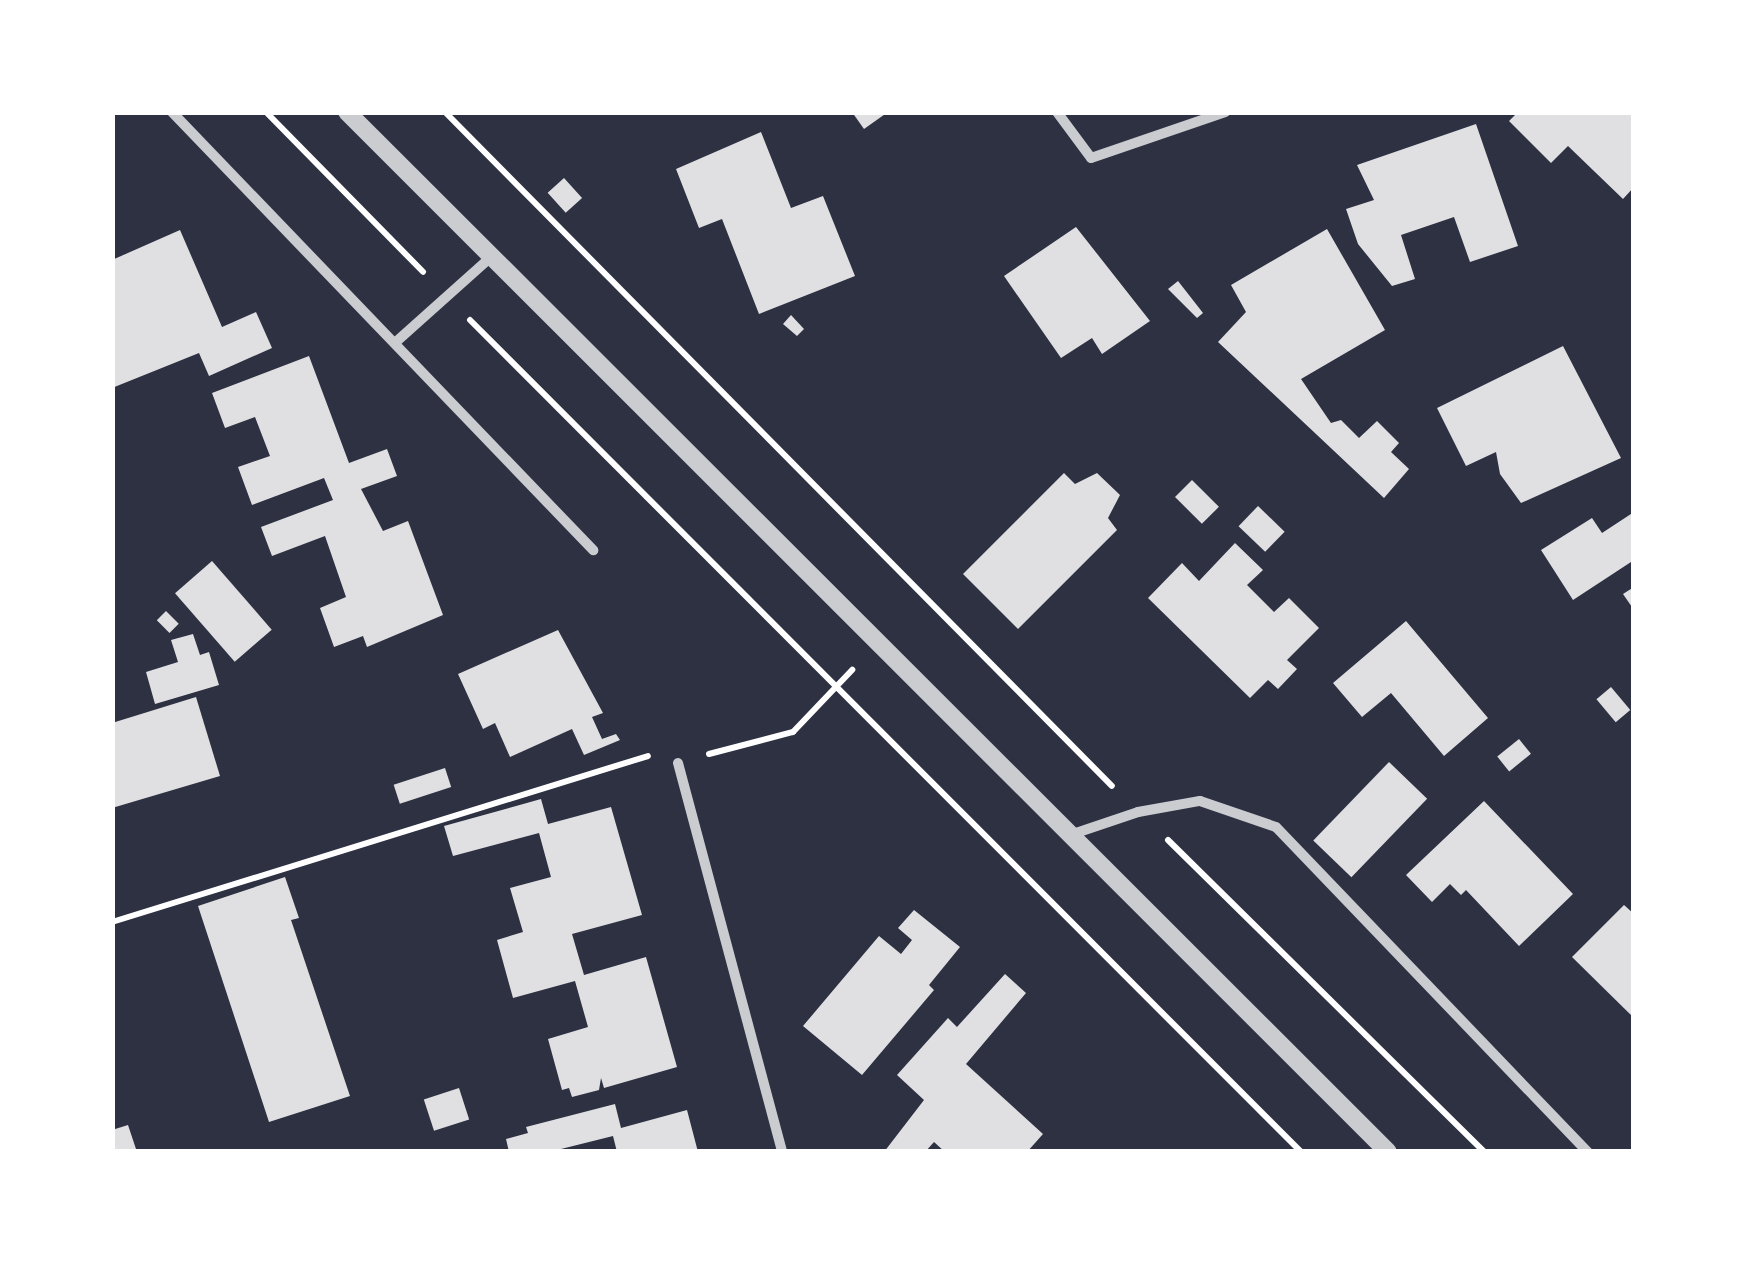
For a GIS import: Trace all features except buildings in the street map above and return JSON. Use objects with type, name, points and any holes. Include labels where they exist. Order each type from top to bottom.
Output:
[{"type":"street","points":[[172,112],[397,341],[593,550]]},
{"type":"street","points":[[347,112],[1388,1152]]},
{"type":"street","points":[[1057,112],[1091,158],[1224,112]]},
{"type":"street","points":[[397,341],[491,258]]},
{"type":"street","points":[[678,762],[782,1152]]},
{"type":"street","points":[[1069,836],[1138,812],[1200,801],[1276,827],[1588,1152]]},
{"type":"path","points":[[266,112],[836,692],[1302,1152]]},
{"type":"path","points":[[444,112],[1138,812],[1484,1152]]},
{"type":"path","points":[[112,922],[646,756],[678,762],[792,732],[836,692],[875,636]]}]
